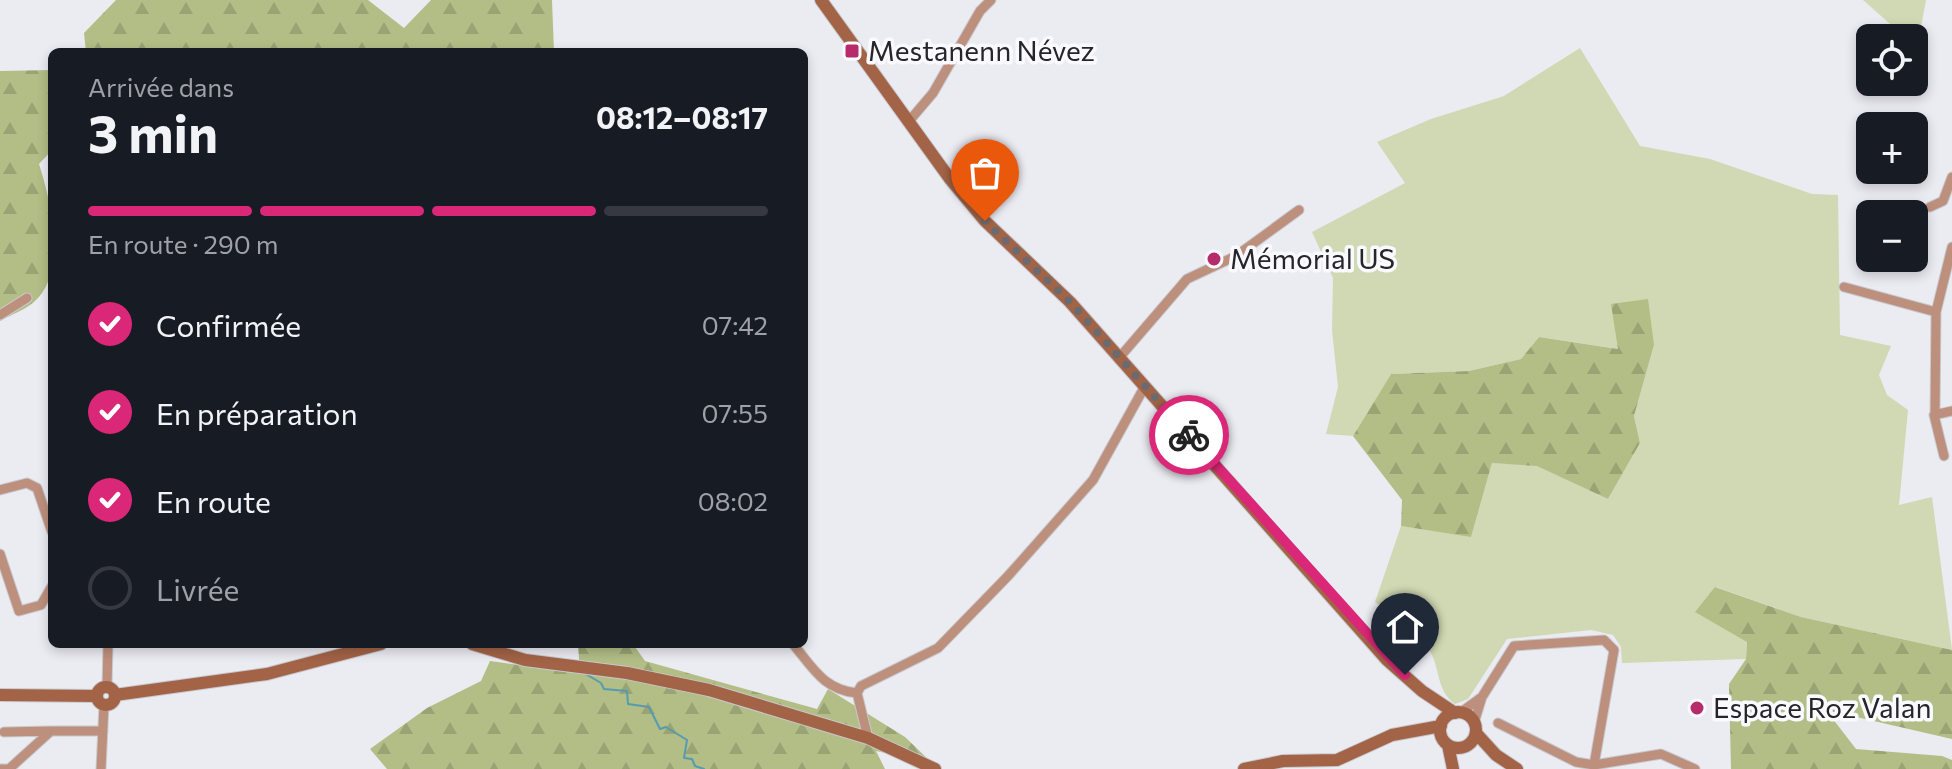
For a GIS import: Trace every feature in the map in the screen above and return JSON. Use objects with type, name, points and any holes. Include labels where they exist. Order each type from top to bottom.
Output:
[{"type":"street","points":[[821,0],[950,179],[985,221],[1070,302],[1362,632],[1422,691],[1458,713],[1471,737],[1517,769]]},
{"type":"street","points":[[910,120],[933,93],[980,11],[991,0]]},
{"type":"street","points":[[1930,207],[1943,201],[1952,177]]},
{"type":"street","points":[[1119,358],[1187,279],[1236,256],[1299,210]]},
{"type":"street","points":[[1944,456],[1935,415],[1936,312],[1952,247]]},
{"type":"street","points":[[1844,287],[1936,312]]},
{"type":"street","points":[[0,315],[27,298]]},
{"type":"street","points":[[868,738],[857,693],[861,686],[938,648],[1051,529],[1099,471],[1145,386]]},
{"type":"street","points":[[1935,415],[1952,411]]},
{"type":"street","points":[[0,490],[27,483],[37,488],[48,520]]},
{"type":"street","points":[[0,554],[19,611],[41,605],[48,593]]},
{"type":"street","points":[[1453,768],[1471,737],[1482,697],[1514,646],[1609,642],[1614,650],[1594,765]]},
{"type":"street","points":[[101,769],[108,648]]},
{"type":"street","points":[[0,695],[106,696],[267,674],[366,648]]},
{"type":"street","points":[[485,648],[525,660],[627,673],[709,690],[868,738],[935,769]]},
{"type":"street","points":[[796,648],[820,678],[838,691],[857,693]]},
{"type":"street","points":[[1422,691],[1441,725],[1453,768]]},
{"type":"street","points":[[1244,769],[1283,761],[1337,760],[1353,756],[1383,738],[1441,725],[1482,697]]},
{"type":"street","points":[[1498,723],[1576,762],[1594,765],[1661,754],[1695,769]]},
{"type":"street","points":[[0,769],[9,769],[51,731]]},
{"type":"street","points":[[4,732],[103,731]]},
{"type":"street","points":[[1404,733],[1446,743],[1471,737]]},
{"type":"green space","points":[[116,0],[368,0],[404,28],[431,0],[552,0],[554,48],[86,48],[84,33]]},
{"type":"green space","points":[[1863,0],[1926,0],[1922,24],[1890,24]]},
{"type":"green space","points":[[1580,48],[1640,146],[1710,159],[1812,194],[1838,195],[1840,335],[1891,346],[1879,375],[1887,395],[1908,410],[1899,505],[1932,497],[1952,650],[1801,617],[1716,587],[1747,641],[1746,659],[1622,663],[1621,647],[1613,635],[1591,630],[1507,639],[1468,699],[1455,704],[1444,692],[1432,655],[1423,641],[1375,602],[1401,526],[1471,536],[1492,463],[1537,465],[1608,499],[1640,443],[1634,416],[1654,345],[1619,349],[1539,337],[1521,359],[1469,371],[1391,374],[1353,436],[1326,434],[1338,387],[1332,330],[1333,278],[1312,232],[1405,183],[1377,142],[1431,119],[1504,96]]},
{"type":"green space","points":[[48,70],[48,154],[39,164],[48,197],[48,280],[34,302],[0,321],[0,71]]},
{"type":"green space","points":[[1648,299],[1654,345],[1634,416],[1640,443],[1608,499],[1537,466],[1492,463],[1471,537],[1401,526],[1402,500],[1353,436],[1391,374],[1469,371],[1521,359],[1539,337],[1618,349],[1611,304]]},
{"type":"green space","points":[[1715,587],[1801,617],[1952,650],[1952,739],[1826,710],[1856,749],[1942,756],[1952,760],[1952,769],[1731,769],[1729,684],[1746,659],[1747,642],[1695,612]]},
{"type":"green space","points":[[578,648],[636,648],[645,661],[817,709],[828,689],[905,737],[931,762],[876,751],[885,769],[387,769],[370,749],[427,708],[481,681],[490,661],[580,673]]},
{"type":"waterway","points":[[584,673],[601,683],[604,689],[627,691],[628,704],[649,707],[660,729],[666,727],[687,740],[684,758],[692,759],[695,766],[704,769]]},
{"type":"way so far","points":[[985,221],[1070,302],[1189,435]]},
{"type":"place","name":"Mestanenn Névez","points":[[852,51]]},
{"type":"place","name":"Mémorial US","points":[[1214,259]]},
{"type":"place","name":"Espace Roz Valan","points":[[1697,708]]},
{"type":"route","points":[[1189,435],[1387,660],[1405,675]]}]
